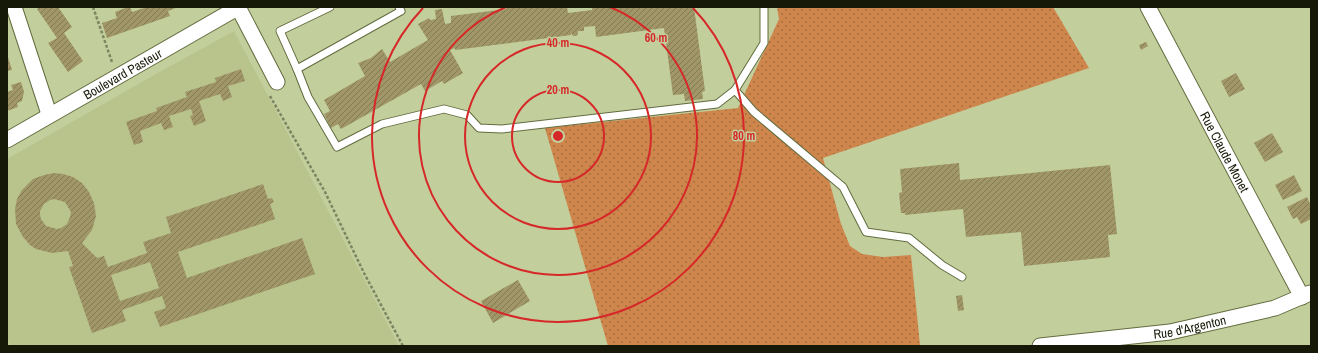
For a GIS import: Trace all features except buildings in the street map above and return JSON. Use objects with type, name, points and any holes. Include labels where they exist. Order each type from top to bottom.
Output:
[{"type":"street","points":[[14,7],[13,24],[49,114]]},
{"type":"street","points":[[238,7],[277,82]]},
{"type":"street","name":"Boulevard Pasteur","points":[[7,140],[49,114],[238,7]]},
{"type":"street","name":"Rue Claude Monet","points":[[1148,7],[1306,295]]},
{"type":"street","name":"Rue d'Argenton","points":[[1040,346],[1170,332],[1275,308],[1306,295]]},
{"type":"lane","points":[[330,7],[280,31],[308,97],[336,147],[382,124],[444,109],[467,115],[479,128],[502,129],[716,104],[735,90],[764,43],[764,7]]},
{"type":"lane","points":[[297,68],[401,11],[399,7]]},
{"type":"lane","points":[[735,90],[754,112],[843,187],[866,232],[909,238],[942,265],[962,277]]},
{"type":"path","points":[[93,7],[117,76]]},
{"type":"path","points":[[277,82],[266,88],[325,192],[364,272],[404,346]]},
{"type":"shaded area","points":[[777,7],[1053,7],[1089,68],[823,158],[841,224],[850,246],[862,254],[883,257],[911,255],[920,345],[608,346],[545,128],[738,108],[779,19]]},
{"type":"shaded area","points":[[234,31],[399,346],[10,346],[7,339],[7,159]]}]
